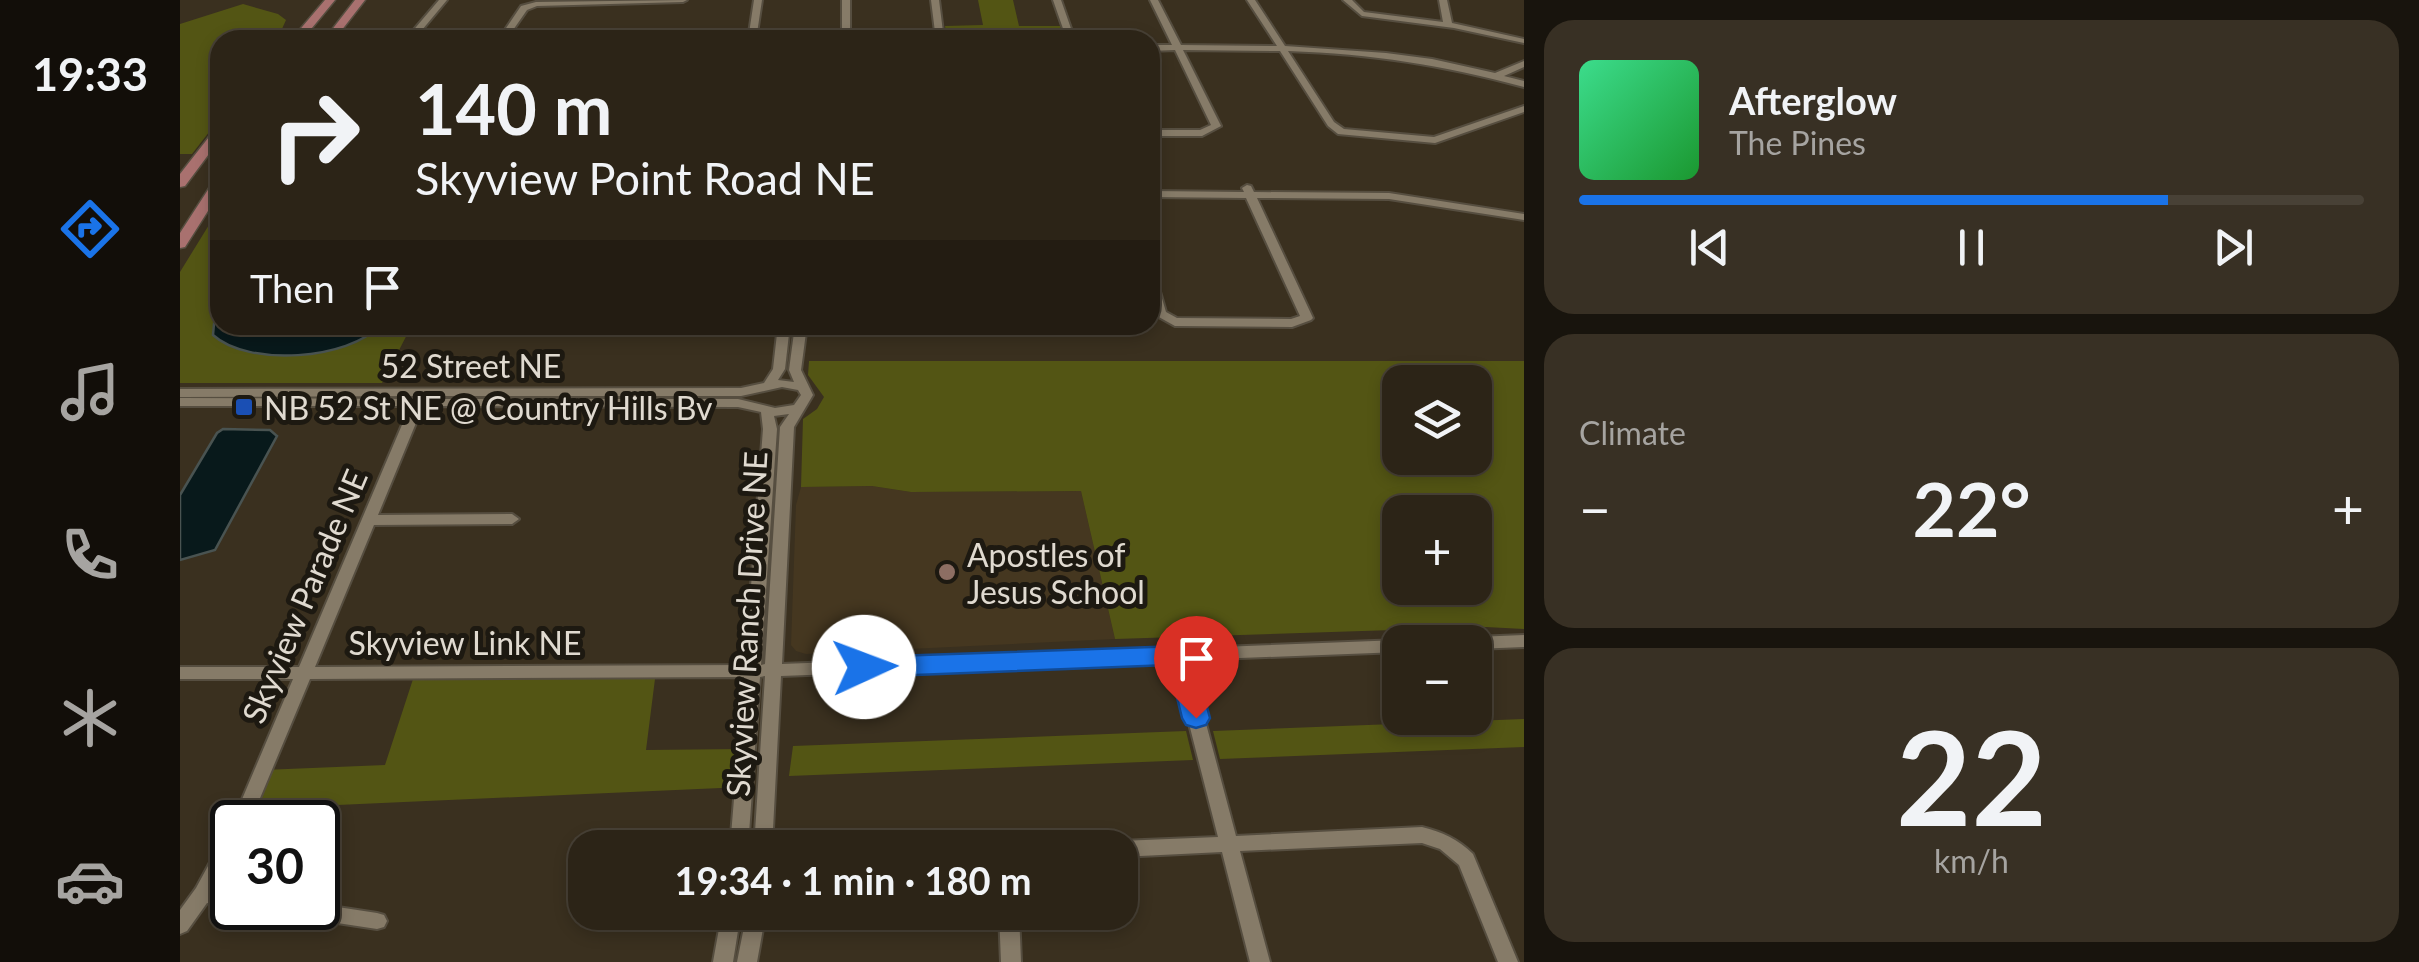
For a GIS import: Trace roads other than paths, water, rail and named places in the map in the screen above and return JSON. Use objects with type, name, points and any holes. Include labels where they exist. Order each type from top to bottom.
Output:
[{"type":"main road","points":[[304,30],[330,0]]},
{"type":"main road","points":[[334,30],[350,0]]},
{"type":"main road","points":[[336,30],[360,0]]},
{"type":"main road","points":[[180,184],[210,144]]},
{"type":"main road","points":[[180,244],[210,198]]},
{"type":"street","points":[[418,30],[443,0]]},
{"type":"street","points":[[661,16],[662,0]]},
{"type":"street","points":[[509,30],[524,8],[531,5],[683,0]]},
{"type":"street","points":[[754,30],[758,0]]},
{"type":"street","points":[[846,0],[846,30]]},
{"type":"street","points":[[935,0],[939,30]]},
{"type":"street","points":[[1057,0],[1067,30]]},
{"type":"street","points":[[1154,0],[1215,130],[1160,133]]},
{"type":"street","points":[[1251,0],[1331,124],[1341,132],[1436,140],[1524,108]]},
{"type":"street","points":[[1348,0],[1362,14],[1448,24],[1524,40]]},
{"type":"street","points":[[1443,0],[1448,24]]},
{"type":"street","points":[[1160,48],[1375,52],[1524,84]]},
{"type":"street","points":[[1496,76],[1524,64]]},
{"type":"street","points":[[1160,191],[1396,190],[1520,210]]},
{"type":"street","points":[[1160,311],[1175,322],[1292,324],[1307,318],[1248,191]]},
{"type":"street","points":[[766,387],[779,369],[783,335]]},
{"type":"street","points":[[800,335],[795,370],[801,388]]},
{"type":"street","name":"52 Street NE","points":[[180,402],[741,392],[789,383],[801,388]]},
{"type":"street","name":"Skyview Ranch Drive NE","points":[[739,830],[770,429],[764,409],[756,400],[766,387]]},
{"type":"street","name":"Skyview Ranch Drive NE","points":[[764,830],[787,428],[807,400],[801,388]]},
{"type":"street","name":"52 Street NE","points":[[180,392],[738,403],[784,412],[799,408]]},
{"type":"street","name":"Skyview Parade NE","points":[[250,800],[420,397]]},
{"type":"street","points":[[369,520],[512,519]]},
{"type":"street","points":[[1492,642],[1524,641]]},
{"type":"street","name":"Skyview Link NE","points":[[180,673],[750,671],[1382,647]]},
{"type":"street","points":[[1180,655],[1260,962]]},
{"type":"street","points":[[1138,847],[1422,834],[1439,838],[1455,847],[1466,860],[1508,962]]},
{"type":"street","points":[[180,925],[210,879]]},
{"type":"street","points":[[202,894],[210,895]]},
{"type":"street","points":[[340,915],[377,921]]},
{"type":"street","points":[[723,962],[729,930]]},
{"type":"street","points":[[747,962],[753,930]]},
{"type":"street","points":[[1010,930],[1012,962]]},
{"type":"place","name":"NB 52 St NE @ Country Hills Bv","points":[[244,407]]},
{"type":"place","name":"Apostles of Jesus School","points":[[947,572]]}]
